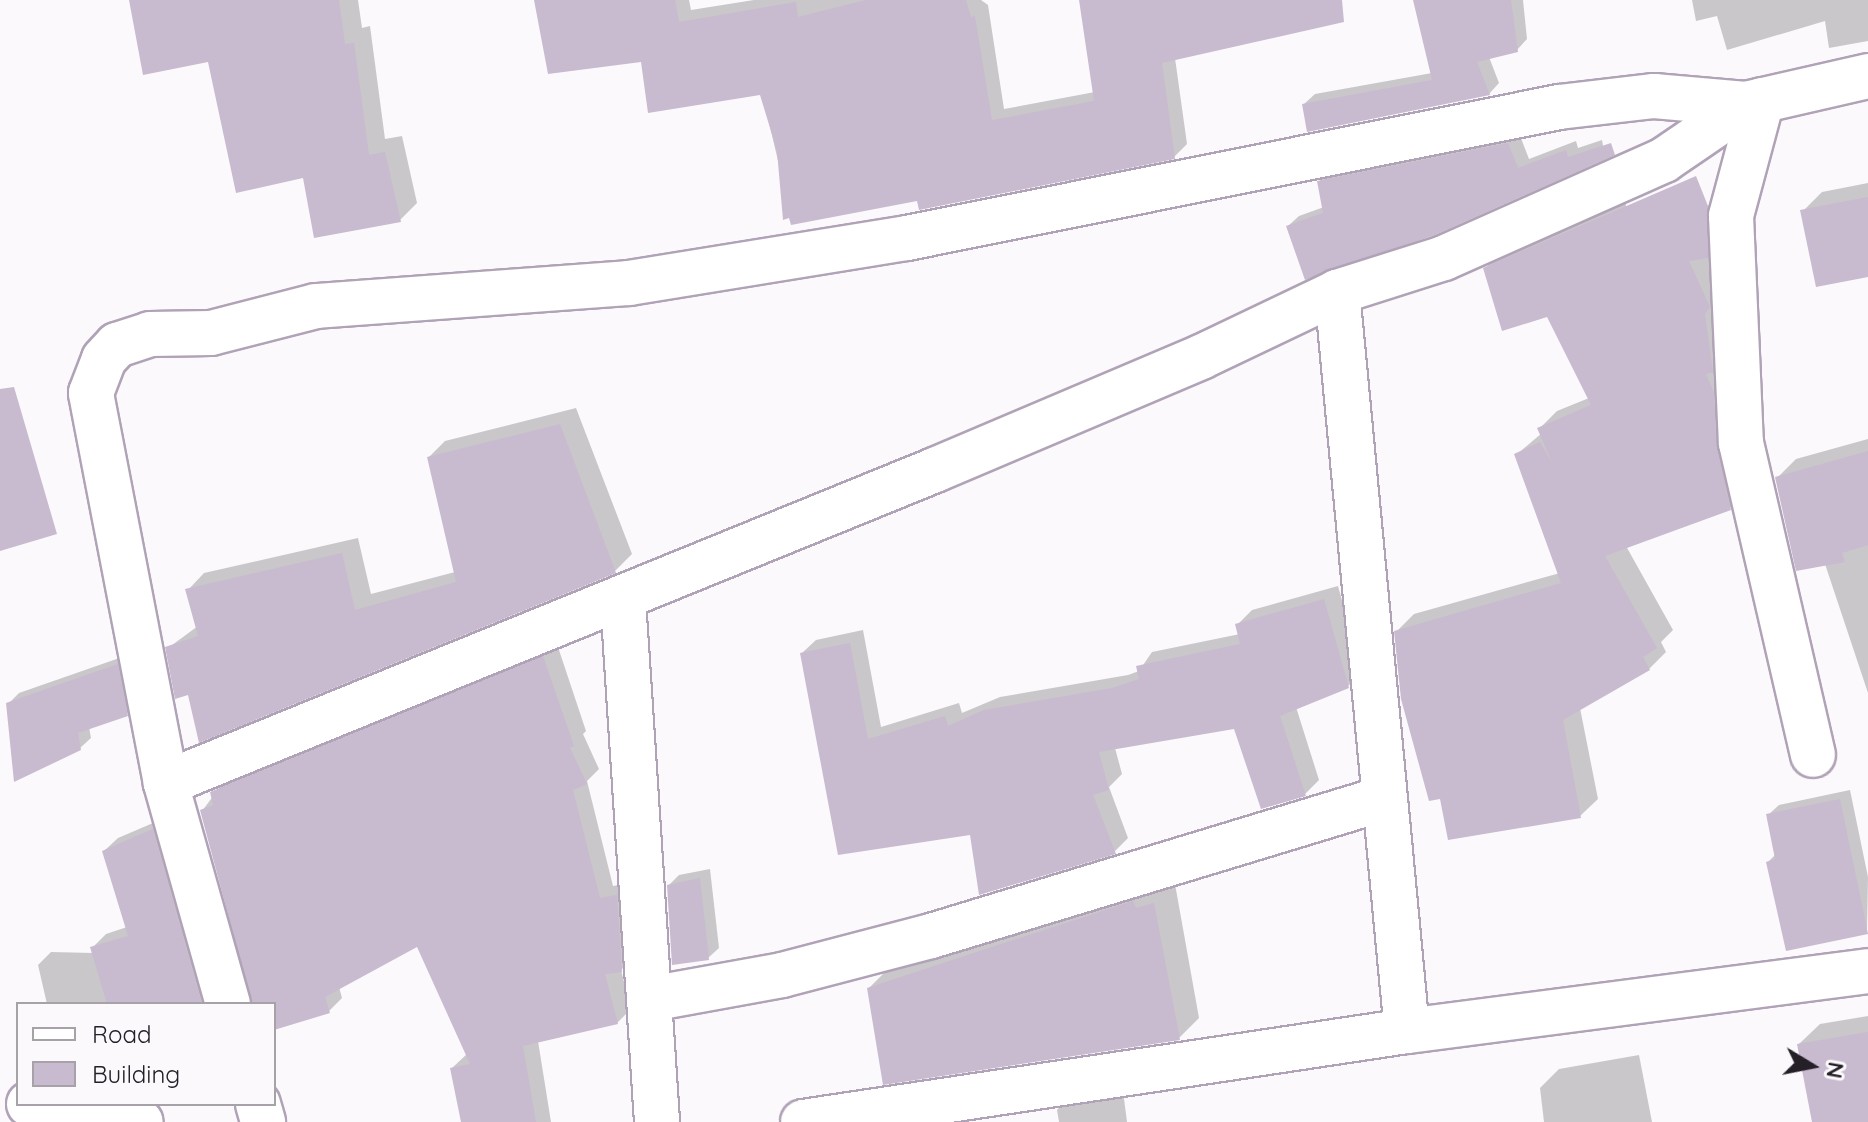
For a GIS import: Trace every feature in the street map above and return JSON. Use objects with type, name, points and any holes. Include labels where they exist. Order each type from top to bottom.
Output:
[{"type":"street","points":[[227,1002],[166,783],[91,393],[104,359],[133,338],[211,333],[316,306],[629,283],[1165,190],[1559,107],[1654,96],[1754,102],[1868,76]]},
{"type":"street","points":[[166,783],[623,600],[1201,357],[1337,292],[1444,258],[1664,160],[1754,102]]},
{"type":"street","points":[[1754,102],[1731,216],[1741,443],[1813,755]]},
{"type":"street","points":[[1337,292],[1407,1031]]},
{"type":"street","points":[[623,600],[657,1122]]},
{"type":"street","points":[[650,999],[782,975],[931,936],[1384,798]]},
{"type":"street","points":[[803,1122],[1407,1031],[1868,971]]},
{"type":"street","points":[[41,1106],[141,1122]]},
{"type":"building","points":[[129,0],[339,0],[345,44],[354,43],[369,155],[385,152],[401,222],[314,238],[303,178],[236,193],[208,62],[143,75]]},
{"type":"building","points":[[534,0],[675,0],[679,22],[796,2],[798,17],[866,0],[966,0],[971,17],[975,16],[992,120],[1094,101],[1079,0],[1342,0],[1344,22],[1162,63],[1175,159],[919,210],[917,201],[791,225],[789,218],[783,220],[777,151],[760,95],[648,113],[641,62],[548,74]]},
{"type":"building","points":[[1413,0],[1511,0],[1518,52],[1477,62],[1490,95],[1307,132],[1302,104],[1432,80]]},
{"type":"building","points":[[1508,143],[1518,168],[1566,150],[1568,157],[1611,143],[1615,155],[1435,235],[1305,280],[1286,226],[1323,213],[1317,181]]},
{"type":"building","points":[[1696,176],[1708,206],[1708,258],[1689,261],[1710,307],[1705,314],[1713,372],[1706,374],[1714,393],[1717,448],[1731,510],[1605,556],[1657,648],[1643,657],[1650,670],[1563,720],[1581,818],[1448,840],[1440,799],[1429,801],[1401,699],[1394,631],[1561,583],[1514,454],[1540,442],[1553,464],[1537,428],[1591,405],[1547,317],[1502,331],[1483,268]]},
{"type":"building","points":[[1868,197],[1868,277],[1816,287],[1800,210]]},
{"type":"building","points":[[14,387],[57,534],[0,551],[0,389]]},
{"type":"building","points":[[560,424],[616,573],[199,743],[188,695],[175,699],[165,647],[198,636],[185,589],[342,553],[355,610],[456,582],[427,457]]},
{"type":"building","points":[[1868,451],[1868,545],[1842,553],[1845,562],[1796,571],[1775,477]]},
{"type":"building","points":[[1324,599],[1349,688],[1280,716],[1306,796],[1261,809],[1234,729],[1099,752],[1109,790],[1093,795],[1116,854],[979,895],[970,835],[838,855],[800,653],[850,643],[868,739],[945,716],[948,726],[984,710],[1112,688],[1139,679],[1136,666],[1240,644],[1235,624]]},
{"type":"building","points":[[543,656],[574,746],[570,748],[587,784],[573,790],[600,898],[617,895],[622,972],[605,974],[618,1024],[523,1046],[536,1122],[461,1122],[450,1068],[470,1064],[417,947],[325,997],[330,1013],[276,1029],[276,1002],[251,1002],[200,810],[213,805],[210,792]]},
{"type":"building","points":[[118,664],[128,716],[78,733],[81,750],[14,782],[6,703]]},
{"type":"building","points":[[1840,799],[1868,934],[1786,951],[1766,862],[1775,859],[1766,814]]},
{"type":"building","points":[[153,829],[201,1002],[106,1002],[90,947],[128,936],[102,851]]},
{"type":"building","points":[[700,878],[709,960],[672,965],[667,885]]},
{"type":"building","points":[[1133,901],[1136,908],[1154,903],[1180,1040],[883,1085],[867,988]]},
{"type":"building","points":[[1868,1032],[1868,1122],[1812,1122],[1797,1044]]}]
